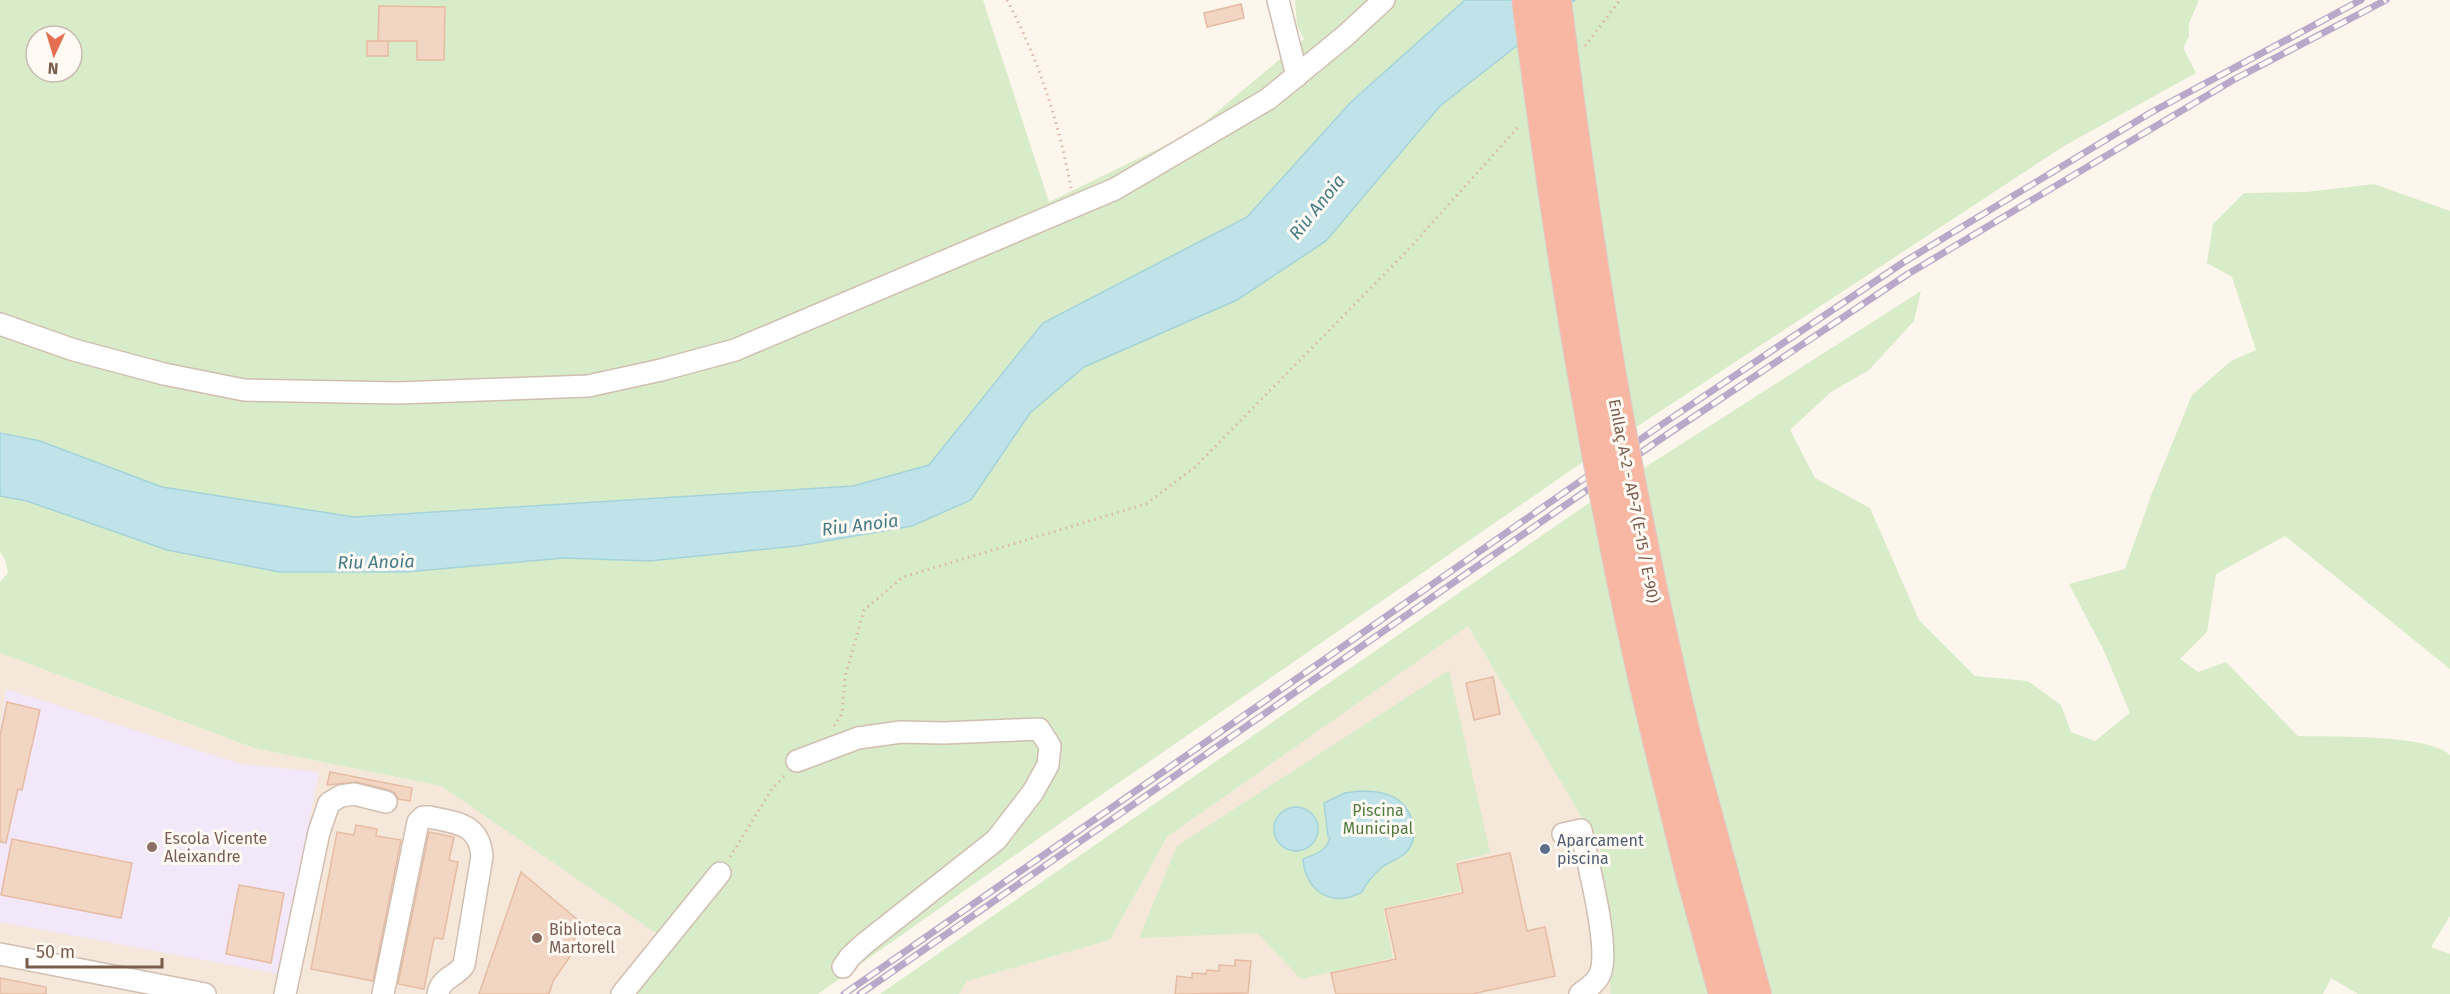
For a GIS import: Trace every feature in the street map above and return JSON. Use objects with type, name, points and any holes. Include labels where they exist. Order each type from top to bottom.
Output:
[{"type":"highway","name":"Enllaç A-2 - AP-7 (E-15 / E-90)","points":[[1528,0],[1556,204],[1612,533],[1671,737],[1755,994]]},
{"type":"highway","name":"Enllaç A-2 - AP-7 (E-15 / E-90)","points":[[1555,0],[1607,359],[1649,583],[1691,871],[1725,994]]},
{"type":"street","points":[[1278,0],[1297,76]]},
{"type":"street","points":[[0,324],[74,350],[164,374],[244,390],[398,393],[588,386],[661,370],[735,350],[1115,189],[1268,99],[1345,36],[1384,0]]},
{"type":"street","points":[[797,761],[858,738],[901,732],[944,734],[1039,729],[1050,746],[1048,765],[1033,792],[996,840],[864,944],[843,967]]},
{"type":"street","points":[[285,994],[319,832],[329,803],[340,796],[354,794],[386,802]]},
{"type":"street","points":[[383,994],[418,822],[429,817],[465,825],[481,844],[482,856],[464,964],[460,970],[440,985],[438,994]]},
{"type":"street","points":[[1563,834],[1581,830],[1601,937],[1603,958],[1600,975],[1580,994]]},
{"type":"street","points":[[622,994],[720,873]]},
{"type":"street","points":[[0,954],[165,990],[205,994]]},
{"type":"path","points":[[1007,0],[1021,26],[1046,92],[1064,149],[1072,207]]},
{"type":"path","points":[[1583,48],[1620,0]]},
{"type":"path","points":[[829,734],[842,714],[844,677],[864,610],[903,577],[1146,504],[1195,466],[1382,277],[1525,120]]},
{"type":"path","points":[[720,873],[772,789],[797,761]]},
{"type":"shaded area","points":[[1468,626],[1600,848],[1611,994],[959,994],[966,981],[1110,940],[1167,837]]},
{"type":"shaded area","points":[[0,653],[254,748],[441,786],[676,946],[636,994],[0,994]]},
{"type":"shaded area","name":"Escola Vicente Aleixandre","points":[[6,689],[241,764],[319,772],[279,974],[0,922],[0,735]]},
{"type":"green space","points":[[0,0],[983,0],[1049,202],[1193,132],[1304,39],[1297,26],[1295,0],[1465,0],[1351,102],[1247,217],[1043,323],[929,465],[853,486],[354,517],[162,487],[40,441],[0,433]]},
{"type":"green space","points":[[1575,0],[2199,0],[2189,23],[2189,36],[2183,48],[2196,73],[2064,146],[1577,466],[1062,822],[818,994],[636,994],[675,946],[441,786],[254,748],[0,653],[0,582],[8,573],[5,560],[0,552],[0,496],[27,501],[279,572],[405,572],[564,558],[649,561],[797,546],[971,500],[1030,413],[1084,367],[1237,300],[1326,241],[1440,106]]},
{"type":"green space","points":[[2374,184],[2450,211],[2450,669],[2285,536],[2216,574],[2207,632],[2180,659],[2198,672],[2226,662],[2298,736],[2401,740],[2438,748],[2450,755],[2450,916],[2431,947],[2450,954],[2450,994],[2358,994],[2331,978],[2323,994],[1611,994],[1600,848],[1468,626],[1167,837],[1110,940],[967,981],[959,994],[880,994],[1586,505],[1921,291],[1914,321],[1869,370],[1831,392],[1790,430],[1815,478],[1870,508],[1919,620],[1975,676],[2028,681],[2061,705],[2071,732],[2095,741],[2130,713],[2104,651],[2069,584],[2125,569],[2152,493],[2192,395],[2231,361],[2256,350],[2232,277],[2207,263],[2213,224],[2244,193],[2306,192]]},
{"type":"green space","name":"Piscina Municipal","points":[[1449,670],[1490,853],[1456,862],[1461,891],[1383,908],[1393,958],[1301,979],[1257,933],[1139,938],[1177,846]]},
{"type":"water","name":"Riu Anoia","points":[[1465,0],[1575,0],[1440,106],[1326,241],[1237,300],[1084,367],[1030,413],[971,500],[912,526],[797,546],[649,561],[564,558],[405,572],[279,572],[167,550],[27,501],[0,496],[0,433],[40,441],[162,487],[354,517],[853,486],[929,465],[1043,323],[1247,217],[1351,102]]},
{"type":"water","points":[[1360,791],[1386,794],[1402,803],[1412,820],[1413,839],[1408,850],[1379,870],[1362,892],[1351,897],[1331,897],[1322,894],[1309,880],[1303,859],[1323,849],[1330,838],[1328,837],[1324,803],[1345,793]]},
{"type":"water","points":[[1296,807],[1305,808],[1312,813],[1317,820],[1317,838],[1312,845],[1305,850],[1296,851],[1287,850],[1280,845],[1275,838],[1274,829],[1275,820],[1280,813],[1287,808]]},
{"type":"building","points":[[1241,4],[1244,18],[1207,27],[1204,13]]},
{"type":"building","points":[[379,6],[445,7],[444,60],[417,60],[417,41],[378,41]]},
{"type":"building","points":[[367,41],[388,41],[388,56],[367,56]]},
{"type":"building","points":[[1493,677],[1500,714],[1474,720],[1466,683]]},
{"type":"building","points":[[7,702],[40,710],[22,790],[18,789],[6,843],[0,842],[0,736]]},
{"type":"building","points":[[330,772],[412,788],[410,801],[398,799],[395,793],[389,790],[357,782],[327,785]]},
{"type":"building","points":[[356,825],[377,829],[376,836],[401,840],[373,981],[311,969],[337,832],[354,835]]},
{"type":"building","points":[[429,832],[454,837],[449,860],[458,862],[443,939],[434,938],[424,989],[398,984]]},
{"type":"building","points":[[12,839],[132,863],[121,918],[1,895]]},
{"type":"building","points":[[1510,853],[1527,931],[1545,927],[1555,976],[1472,994],[1336,994],[1331,973],[1396,959],[1385,909],[1463,893],[1457,864]]},
{"type":"building","name":"Biblioteca Martorell","points":[[521,872],[579,921],[571,955],[553,981],[549,994],[479,994]]},
{"type":"building","points":[[239,885],[284,893],[271,963],[226,954]]},
{"type":"building","points":[[1235,960],[1251,961],[1248,993],[1175,994],[1177,976],[1192,978],[1192,973],[1206,974],[1207,970],[1219,971],[1219,965],[1235,966]]},
{"type":"building","points":[[0,978],[46,987],[46,994],[0,994]]},
{"type":"railway","points":[[844,994],[1661,425],[1904,262],[2150,113],[2361,0]]},
{"type":"railway","points":[[860,994],[1665,436],[1908,274],[2233,80],[2386,0]]},
{"type":"place","name":"Escola Vicente Aleixandre","points":[[152,847]]},
{"type":"place","name":"Aparcament piscina","points":[[1545,849]]},
{"type":"place","name":"Biblioteca Martorell","points":[[537,938]]}]
